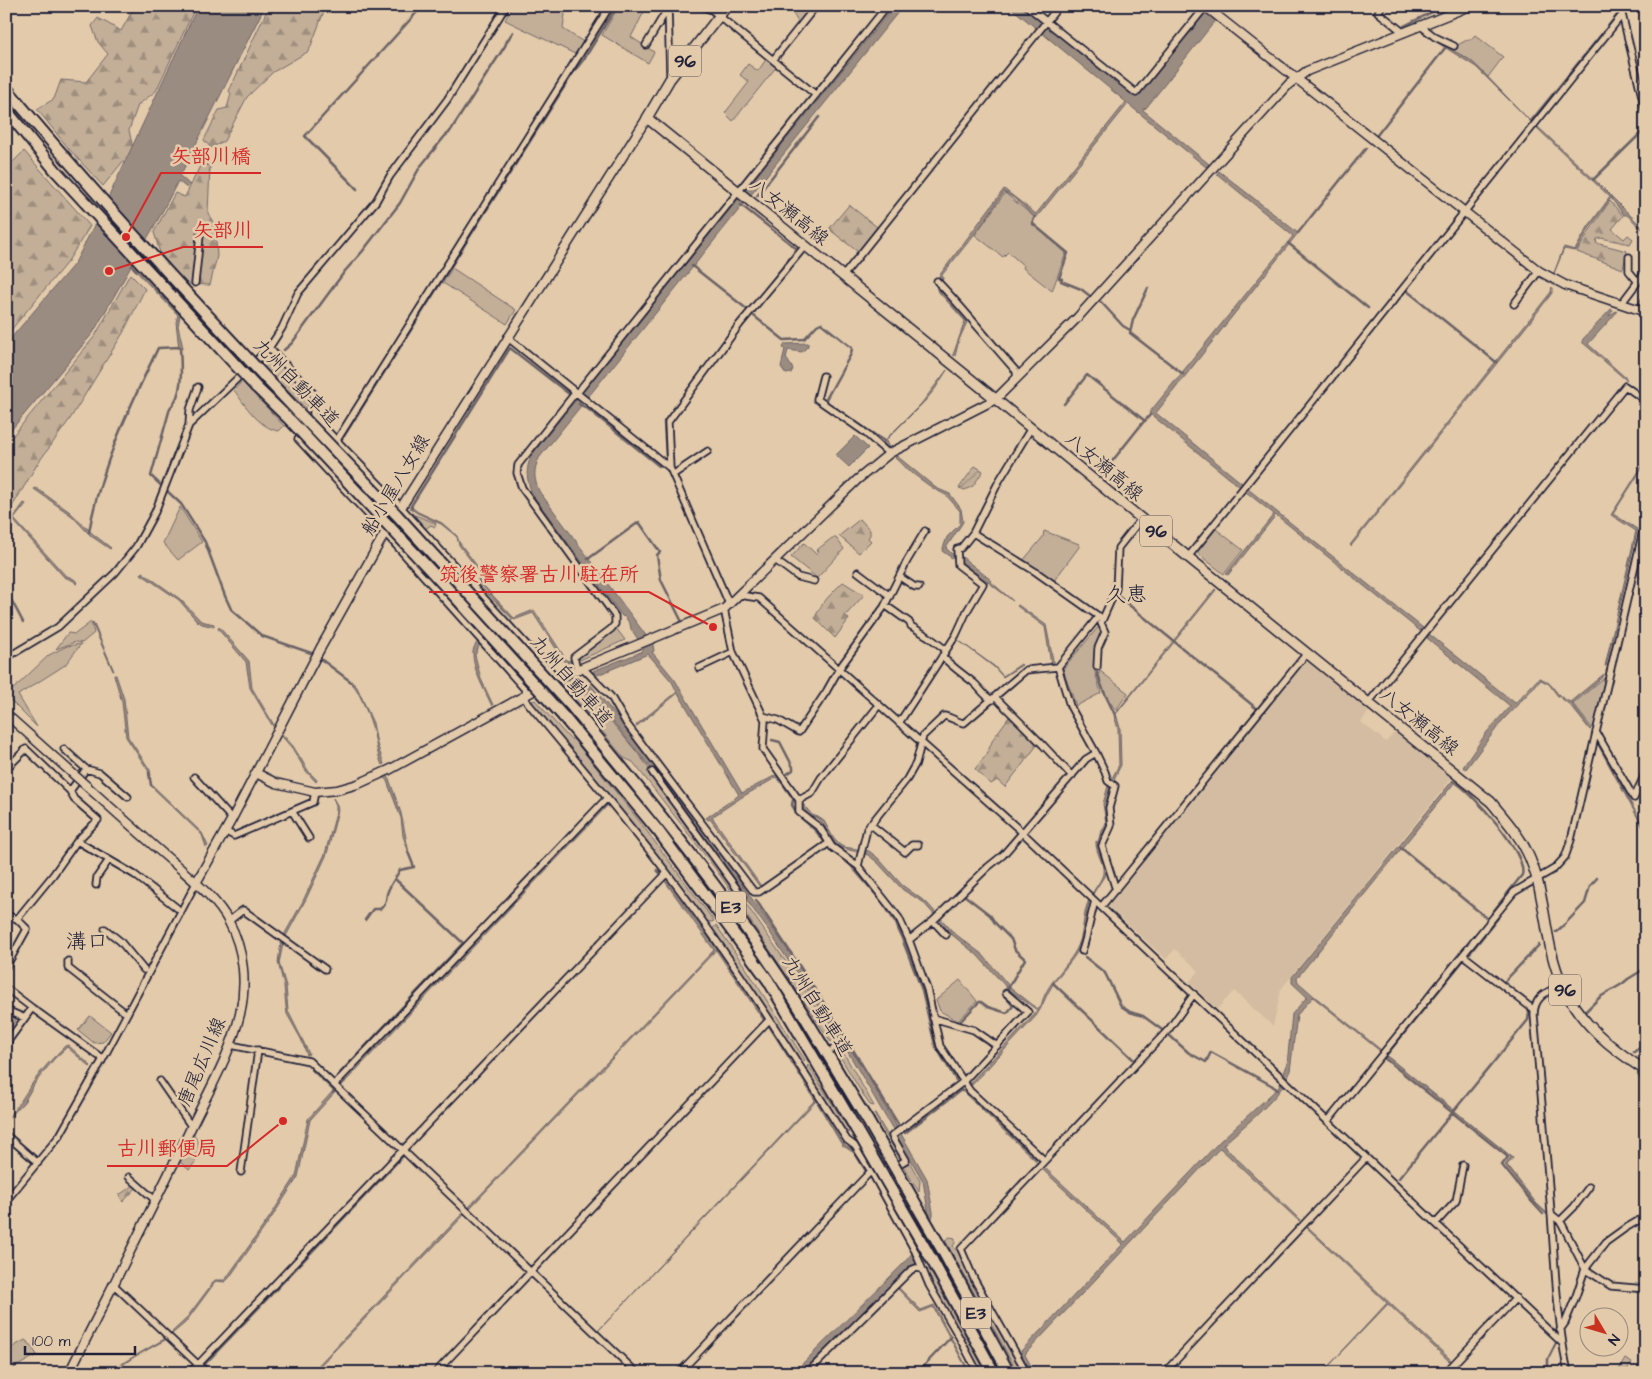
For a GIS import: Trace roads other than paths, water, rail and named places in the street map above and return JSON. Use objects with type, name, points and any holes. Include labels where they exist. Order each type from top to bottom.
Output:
[{"type":"highway","name":"九州自動車道","points":[[6,88],[64,158],[154,258],[411,529],[572,708],[669,824],[777,973],[868,1121],[944,1253],[1009,1373]]},
{"type":"highway","name":"九州自動車道","points":[[6,110],[55,170],[460,602],[563,716],[658,832],[768,980],[932,1260],[994,1373]]},
{"type":"main road","name":"96","points":[[646,118],[670,79],[727,6]]},
{"type":"main road","name":"八女瀬高線","points":[[646,118],[996,399],[1188,558],[1491,802],[1511,825],[1527,851],[1537,879],[1553,961],[1562,985],[1579,1013],[1594,1031],[1616,1051],[1646,1071]]},
{"type":"street","points":[[188,425],[269,348],[282,328],[298,293],[376,201],[390,176],[447,100],[506,6]]},
{"type":"street","points":[[337,440],[610,6]]},
{"type":"street","points":[[701,6],[712,10],[816,95]]},
{"type":"street","points":[[773,60],[816,6]]},
{"type":"street","points":[[829,843],[759,892],[754,892],[626,723],[611,697],[579,666],[574,657],[611,629],[615,624],[615,616],[522,488],[517,473],[518,465],[741,193],[887,6]]},
{"type":"street","points":[[1027,6],[1136,93],[1206,7],[1539,272],[1565,285],[1643,311],[1646,298]]},
{"type":"street","points":[[843,276],[1059,6]]},
{"type":"street","points":[[1382,6],[1378,12],[1404,33]]},
{"type":"street","points":[[256,773],[276,783],[315,792],[337,790],[358,784],[379,775],[579,666],[640,644],[726,607],[857,480],[889,454],[996,399],[1078,317],[1289,84],[1308,71],[1470,6]]},
{"type":"street","points":[[1620,6],[1646,113]]},
{"type":"street","points":[[646,45],[668,7]]},
{"type":"street","points":[[668,7],[670,79]]},
{"type":"street","points":[[1188,558],[1622,15]]},
{"type":"street","points":[[1422,26],[1435,37],[1454,46]]},
{"type":"street","name":"船小屋八女線","points":[[196,883],[232,819],[320,649],[400,506],[646,118]]},
{"type":"street","points":[[195,284],[200,236]]},
{"type":"street","points":[[670,468],[668,422],[740,324],[805,246]]},
{"type":"street","points":[[1629,257],[1629,271],[1638,282]]},
{"type":"street","points":[[1621,304],[1646,271]]},
{"type":"street","points":[[1514,304],[1539,272]]},
{"type":"street","points":[[937,281],[1016,372],[1017,378]]},
{"type":"street","points":[[507,337],[670,468],[674,474],[726,607],[733,652],[763,716],[763,749],[799,800],[799,812],[820,828],[832,846],[858,866],[899,918],[909,940],[926,989],[940,1046],[963,1082],[970,1091],[1044,1160]]},
{"type":"street","points":[[269,348],[313,393],[313,416],[298,439],[385,533],[526,696],[667,873],[707,928],[770,1020],[847,1140],[855,1146],[871,1171],[915,1251],[929,1285],[978,1373]]},
{"type":"street","points":[[823,376],[817,399],[863,431],[889,454]]},
{"type":"street","points":[[1369,702],[1625,386],[1646,401]]},
{"type":"street","points":[[6,658],[58,627],[120,566],[136,547],[155,512],[188,425],[190,410],[198,387]]},
{"type":"street","points":[[313,416],[400,506],[557,678]]},
{"type":"street","points":[[898,723],[946,650],[984,584],[958,565],[957,549],[961,548],[973,533],[998,481],[1031,428]]},
{"type":"street","points":[[674,474],[708,451]]},
{"type":"street","points":[[1328,1121],[1514,892],[1554,868],[1565,857],[1571,840],[1646,518]]},
{"type":"street","points":[[858,866],[867,828],[906,779],[916,763],[923,736],[944,716],[964,723],[1026,670],[1058,668],[1101,618],[1116,589],[1118,548],[1142,519]]},
{"type":"street","points":[[763,716],[778,720],[799,732],[839,669],[885,605],[907,561],[925,531]]},
{"type":"street","points":[[973,533],[1036,572],[1101,618]]},
{"type":"street","points":[[775,560],[798,577],[814,582]]},
{"type":"street","points":[[858,572],[890,596]]},
{"type":"street","points":[[900,577],[915,587],[919,587]]},
{"type":"street","points":[[739,595],[759,598],[920,743],[1023,832],[1561,1342]]},
{"type":"street","points":[[885,605],[946,650]]},
{"type":"street","points":[[1097,667],[1098,648],[1105,632],[1101,624],[1101,618]]},
{"type":"street","points":[[699,668],[733,652]]},
{"type":"street","points":[[1101,907],[1307,653]]},
{"type":"street","points":[[942,656],[952,667],[974,683],[987,697],[994,699],[1043,745],[1072,776]]},
{"type":"street","points":[[1058,668],[1070,706],[1096,753],[1108,781],[1115,786],[1109,808],[1111,826],[1102,846],[1116,890]]},
{"type":"street","points":[[799,800],[812,793],[821,778],[879,705]]},
{"type":"street","name":"唐尾広川線","points":[[6,714],[213,900],[229,921],[243,964],[240,1013],[231,1045],[69,1373]]},
{"type":"street","points":[[1596,732],[1634,798],[1646,772]]},
{"type":"street","points":[[6,770],[26,749],[70,791],[74,799],[98,820],[77,840],[17,919]]},
{"type":"street","points":[[64,749],[86,769],[100,773],[128,797]]},
{"type":"street","points":[[909,940],[933,921],[988,867],[1003,855],[1086,759],[1096,753]]},
{"type":"street","points":[[70,791],[86,769]]},
{"type":"street","points":[[652,772],[743,897]]},
{"type":"street","points":[[194,777],[232,819]]},
{"type":"street","points":[[225,831],[234,836],[313,802],[315,792]]},
{"type":"street","points":[[334,1084],[607,798]]},
{"type":"street","points":[[292,811],[308,838]]},
{"type":"street","points":[[870,824],[905,852],[912,845],[918,845]]},
{"type":"street","points":[[77,840],[135,875],[177,908]]},
{"type":"street","points":[[96,885],[97,877],[108,860]]},
{"type":"street","points":[[190,1373],[667,873]]},
{"type":"street","points":[[6,1201],[60,1134],[103,1059],[196,883]]},
{"type":"street","points":[[1082,951],[1089,933],[1095,901]]},
{"type":"street","points":[[229,921],[243,910],[325,969]]},
{"type":"street","points":[[6,916],[17,919],[27,929],[6,967]]},
{"type":"street","points":[[933,921],[946,936]]},
{"type":"street","points":[[105,929],[120,941],[144,970]]},
{"type":"street","points":[[1463,955],[1534,1010]]},
{"type":"street","points":[[68,961],[68,968],[123,1011]]},
{"type":"street","points":[[1562,985],[1542,995],[1536,1001],[1534,1010],[1561,1342],[1568,1373]]},
{"type":"street","points":[[6,988],[103,1059]]},
{"type":"street","points":[[875,1178],[906,1160],[892,1136],[963,1082],[1028,1012],[1006,993]]},
{"type":"street","points":[[1027,1373],[974,1279],[961,1249],[1169,1029],[1194,994]]},
{"type":"street","points":[[6,1044],[32,1008]]},
{"type":"street","points":[[6,1010],[25,1018]]},
{"type":"street","points":[[934,1018],[974,1030],[997,1046]]},
{"type":"street","points":[[435,1373],[770,1020]]},
{"type":"street","points":[[231,1045],[309,1061],[636,1373]]},
{"type":"street","points":[[833,1049],[841,1045]]},
{"type":"street","points":[[241,1172],[258,1050]]},
{"type":"street","points":[[800,1066],[807,1062]]},
{"type":"street","points":[[160,1081],[192,1126]]},
{"type":"street","points":[[6,1135],[38,1162]]},
{"type":"street","points":[[1164,1373],[1366,1158]]},
{"type":"street","points":[[1436,1223],[1456,1201],[1463,1165]]},
{"type":"street","points":[[679,1373],[871,1171]]},
{"type":"street","points":[[130,1177],[155,1200]]},
{"type":"street","points":[[1560,1221],[1590,1187]]},
{"type":"street","points":[[1552,1214],[1560,1221],[1586,1269],[1611,1286],[1646,1290]]},
{"type":"street","points":[[1560,1330],[1565,1323],[1586,1269],[1606,1242],[1646,1216]]},
{"type":"street","points":[[807,1373],[911,1270],[916,1268],[922,1269]]},
{"type":"street","points":[[113,1284],[207,1373]]},
{"type":"street","points":[[1445,1373],[1516,1298]]},
{"type":"waterway","points":[[357,189],[305,136],[418,11],[427,6]]},
{"type":"waterway","points":[[344,436],[617,6]]},
{"type":"waterway","points":[[1404,26],[1436,10],[1446,10],[1456,6]]},
{"type":"waterway","points":[[1531,121],[1618,14],[1616,6]]},
{"type":"waterway","points":[[284,350],[292,343],[345,271],[400,203],[420,167],[449,133],[513,32]]},
{"type":"waterway","points":[[1377,135],[1445,48]]},
{"type":"waterway","points":[[757,196],[819,117]]},
{"type":"waterway","points":[[1593,180],[1641,133]]},
{"type":"waterway","points":[[1298,233],[1366,148]]},
{"type":"waterway","points":[[741,205],[797,249],[748,311]]},
{"type":"waterway","points":[[1035,217],[1033,224],[1068,253],[1059,278],[1062,279],[1061,281],[1081,289],[1090,296]]},
{"type":"waterway","points":[[1288,243],[1368,308]]},
{"type":"waterway","points":[[132,266],[136,270]]},
{"type":"waterway","points":[[692,266],[748,310]]},
{"type":"waterway","points":[[1148,288],[1133,320],[1130,333],[1183,374]]},
{"type":"waterway","points":[[1392,307],[1406,290],[1496,362]]},
{"type":"waterway","points":[[1101,302],[1123,326],[1130,330]]},
{"type":"waterway","points":[[754,316],[784,340],[804,339],[821,323],[852,348],[851,354],[825,401],[884,441]]},
{"type":"waterway","points":[[666,456],[664,422],[726,339]]},
{"type":"waterway","points":[[89,532],[100,484],[108,461],[158,348],[180,347]]},
{"type":"waterway","points":[[180,348],[180,388],[170,408],[151,476],[181,504],[205,542],[231,609],[262,636],[314,654],[350,681]]},
{"type":"waterway","points":[[412,507],[510,348],[569,394]]},
{"type":"waterway","points":[[1064,404],[1087,375],[1145,421],[1150,415]]},
{"type":"waterway","points":[[579,404],[588,409],[659,466]]},
{"type":"waterway","points":[[1102,474],[1145,420]]},
{"type":"waterway","points":[[6,534],[13,519]]},
{"type":"waterway","points":[[588,559],[639,522],[660,552],[657,555],[661,580],[681,620]]},
{"type":"waterway","points":[[367,574],[375,559]]},
{"type":"waterway","points":[[6,590],[23,622]]},
{"type":"waterway","points":[[1118,596],[1256,708]]},
{"type":"waterway","points":[[1097,673],[1116,717]]},
{"type":"waterway","points":[[772,740],[780,742],[793,767],[793,770],[787,774]]},
{"type":"waterway","points":[[149,773],[151,785]]},
{"type":"waterway","points":[[1453,781],[1484,809],[1508,838],[1521,865],[1522,875],[1492,913],[1498,918],[1470,953]]},
{"type":"waterway","points":[[793,800],[792,805],[798,815],[815,830],[832,851]]},
{"type":"waterway","points":[[860,844],[863,834]]},
{"type":"waterway","points":[[1098,845],[1101,834]]},
{"type":"waterway","points":[[1400,847],[1488,919]]},
{"type":"waterway","points":[[365,920],[373,909],[380,909],[383,906],[389,888],[400,870],[414,867],[408,852]]},
{"type":"waterway","points":[[847,861],[883,903],[896,923],[922,990],[935,1045],[956,1080]]},
{"type":"waterway","points":[[657,870],[660,873]]},
{"type":"waterway","points":[[1556,932],[1585,903],[1590,886],[1597,878]]},
{"type":"waterway","points":[[339,1074],[463,943],[395,879]]},
{"type":"waterway","points":[[958,1024],[979,1002],[1007,1013],[1013,1006],[1004,995],[1025,959],[1015,950],[1011,939],[995,923],[990,915],[964,895]]},
{"type":"waterway","points":[[756,900],[833,1017],[898,1124]]},
{"type":"waterway","points":[[1505,981],[1539,945]]},
{"type":"waterway","points":[[1085,957],[1105,973],[1121,1006],[1130,1012],[1143,1016],[1189,1053],[1206,1062],[1211,1052],[1278,1090]]},
{"type":"waterway","points":[[1463,961],[1384,1058],[1508,1157],[1502,1165],[1543,1214]]},
{"type":"waterway","points":[[1586,1011],[1600,997],[1646,968]]},
{"type":"waterway","points":[[1053,983],[1135,1061]]},
{"type":"waterway","points":[[1399,1178],[1528,1020],[1529,1012]]},
{"type":"waterway","points":[[1634,1052],[1646,1042]]},
{"type":"waterway","points":[[1638,1074],[1646,1089]]},
{"type":"waterway","points":[[333,1093],[345,1081]]},
{"type":"waterway","points":[[905,1133],[962,1091]]},
{"type":"waterway","points":[[205,1364],[402,1157]]},
{"type":"waterway","points":[[917,1373],[951,1337]]},
{"type":"waterway","points":[[1548,1373],[1548,1359],[1556,1343]]},
{"type":"waterway","points":[[1454,1365],[1462,1373]]},
{"type":"tunnel","points":[[807,1062],[829,1051]]},
{"type":"place","name":"矢部川橋","points":[[126,237]]},
{"type":"place","name":"矢部川","points":[[109,271]]},
{"type":"place","name":"筑後警察署古川駐在所","points":[[713,627]]},
{"type":"place","name":"古川郵便局","points":[[283,1121]]},
{"type":"district","name":"久恵","points":[[1126,594]]},
{"type":"district","name":"溝口","points":[[87,941]]}]
